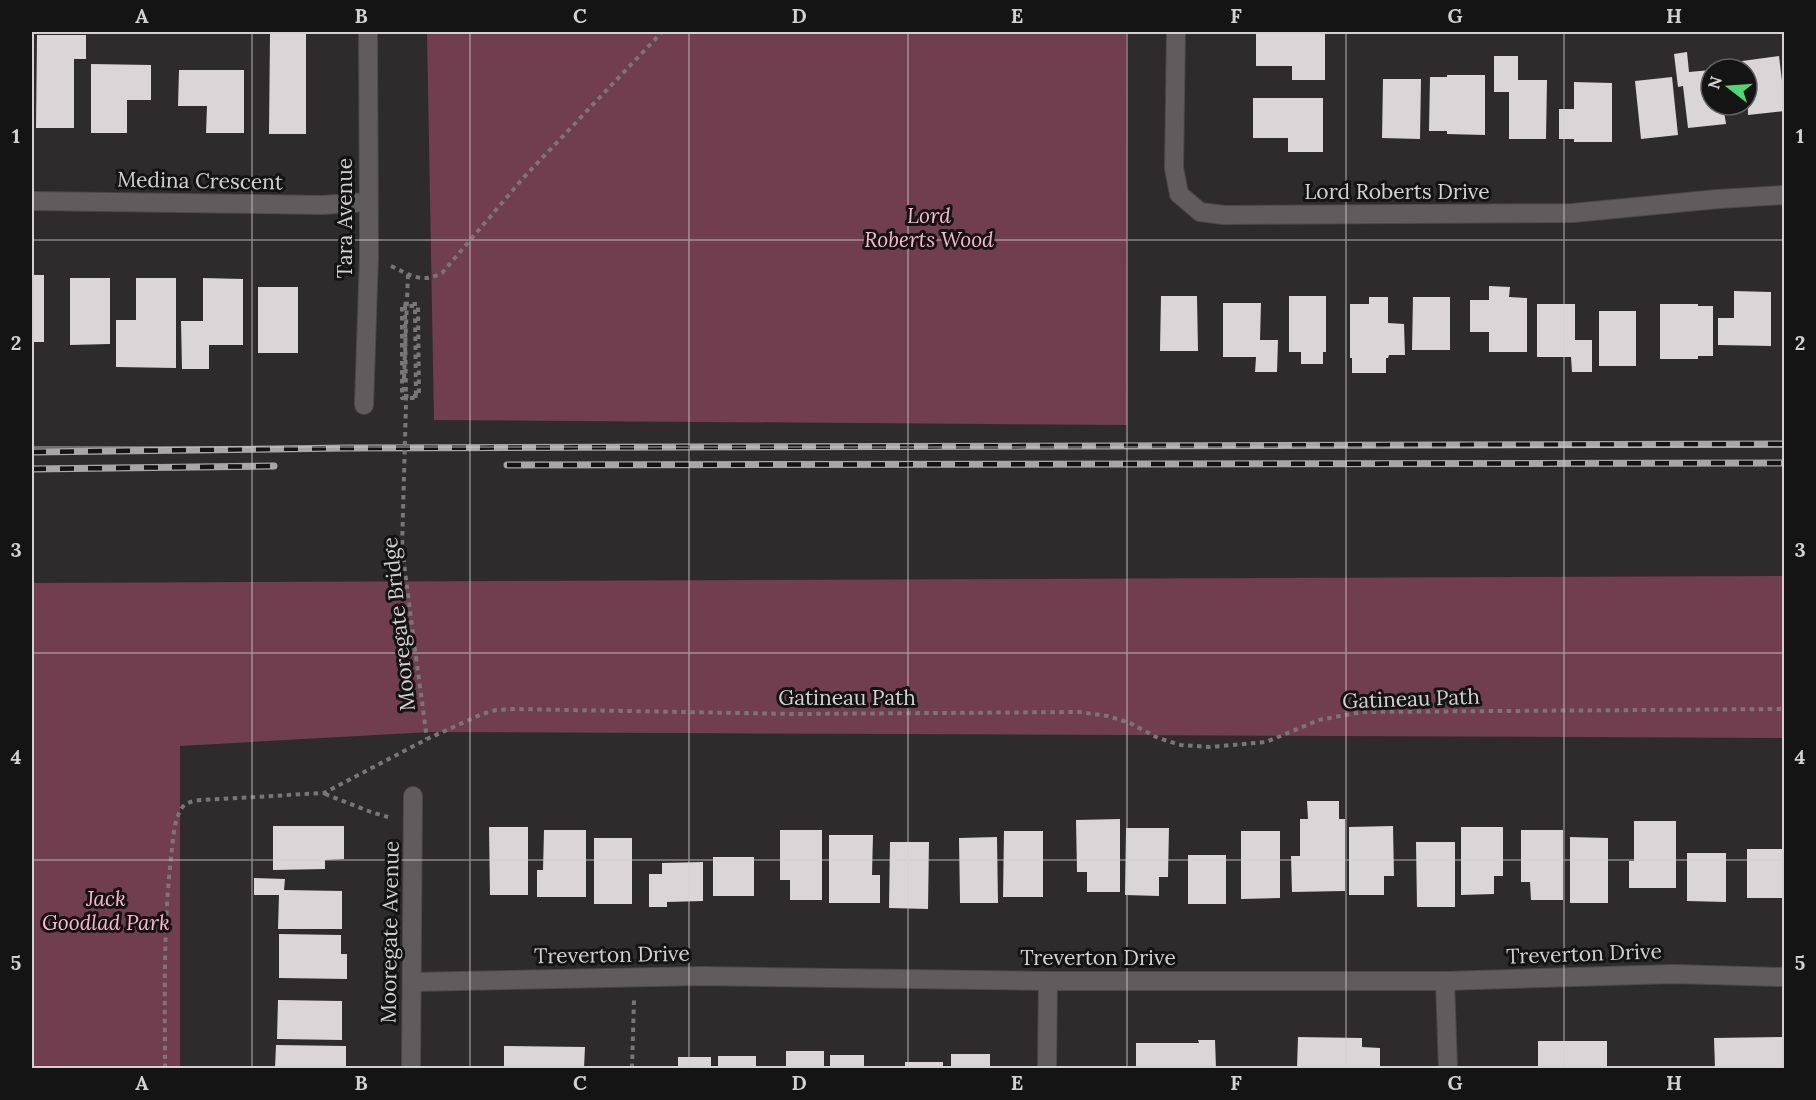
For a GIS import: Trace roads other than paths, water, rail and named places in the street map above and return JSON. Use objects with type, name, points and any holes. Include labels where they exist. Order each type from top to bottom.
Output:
[{"type":"street","name":"Tara Avenue","points":[[364,405],[369,255],[368,32]]},
{"type":"street","name":"Lord Roberts Drive","points":[[1176,32],[1174,168],[1179,194],[1200,212],[1224,215],[1573,213],[1785,195]]},
{"type":"street","name":"Medina Crescent","points":[[32,201],[322,205],[368,202]]},
{"type":"street","name":"Mooregate Avenue","points":[[411,1068],[413,796]]},
{"type":"street","name":"Treverton Drive","points":[[412,982],[635,976],[1048,981],[1445,981],[1673,974],[1785,977]]},
{"type":"street","points":[[1047,1068],[1048,981]]},
{"type":"street","points":[[1445,981],[1448,1068]]},
{"type":"railway","points":[[32,452],[348,448],[1784,444]]},
{"type":"railway","points":[[507,465],[1784,463]]},
{"type":"railway","points":[[32,469],[274,466]]},
{"type":"park label","name":"Lord Roberts Wood","points":[[929,228]]},
{"type":"park label","name":"Jack Goodlad Park","points":[[106,911]]}]
